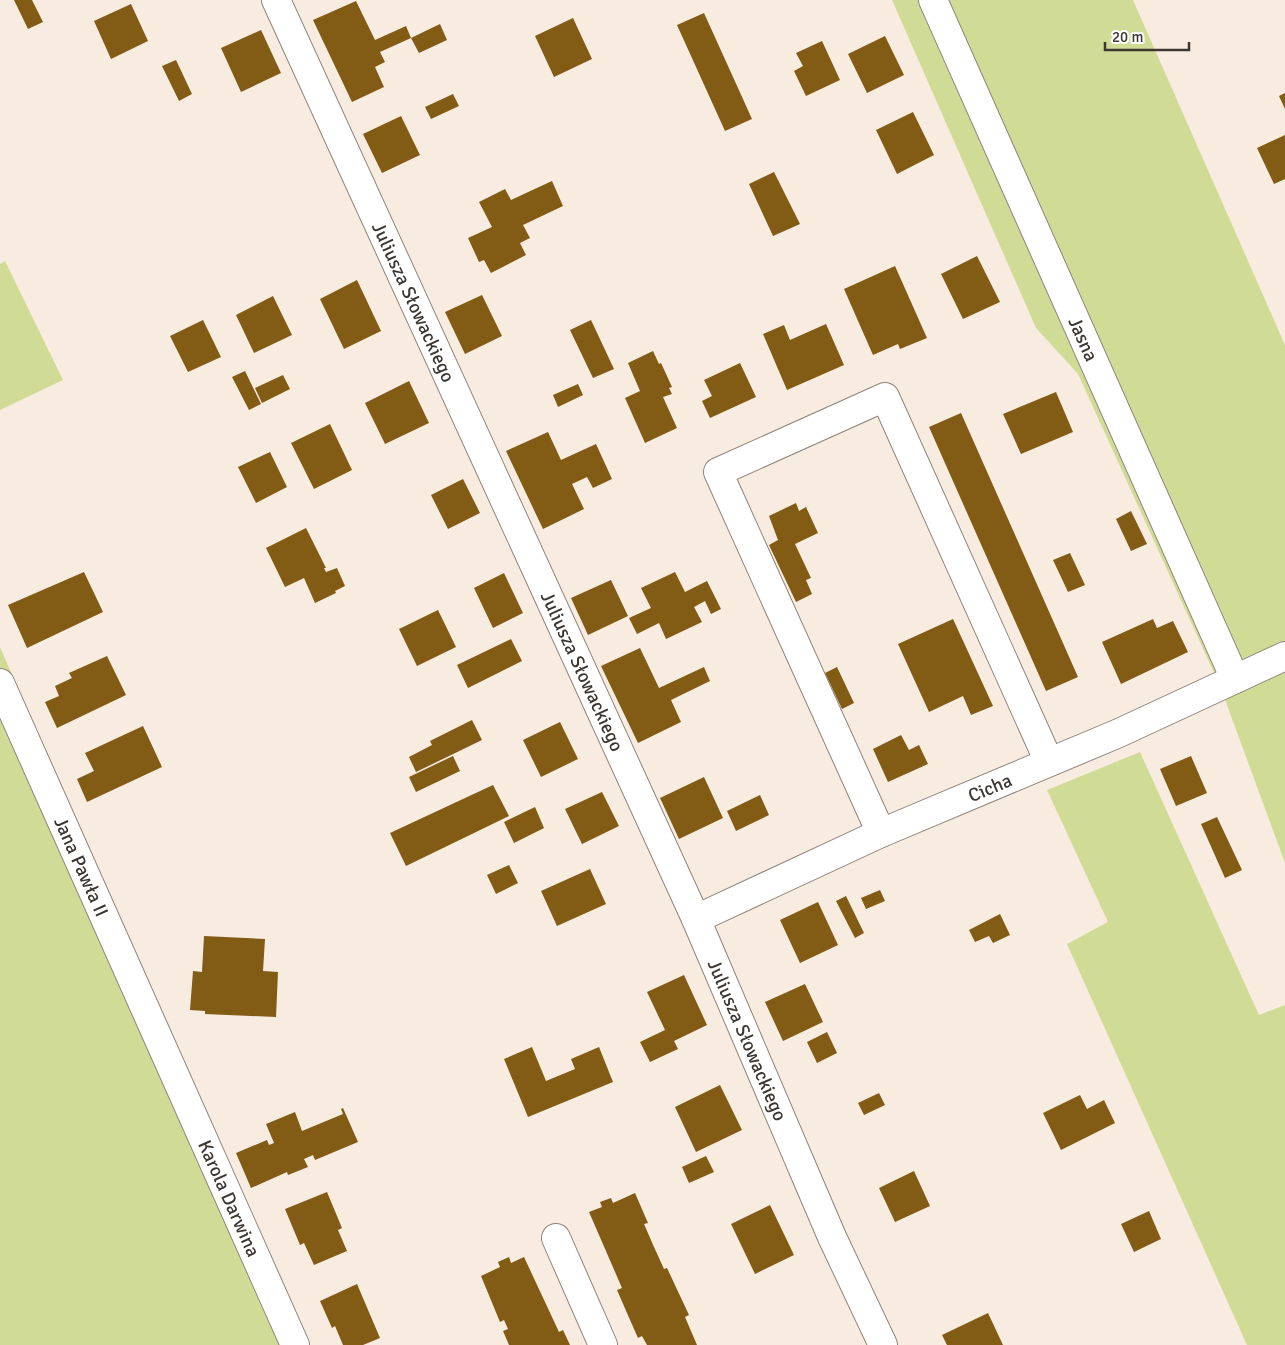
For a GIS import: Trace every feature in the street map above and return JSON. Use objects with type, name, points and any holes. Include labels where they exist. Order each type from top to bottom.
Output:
[{"type":"street","name":"Juliusza Słowackiego","points":[[276,0],[696,919],[832,1236],[883,1345]]},
{"type":"street","name":"Jasna","points":[[933,0],[1235,679]]},
{"type":"street","points":[[881,833],[718,472],[885,397],[1049,762]]},
{"type":"street","name":"Cicha","points":[[696,919],[881,833],[1049,762],[1285,656]]},
{"type":"street","name":"Jana Pawła II","points":[[0,683],[164,1052]]},
{"type":"street","name":"Karola Darwina","points":[[164,1052],[295,1345]]},
{"type":"street","points":[[556,1238],[603,1345]]},
{"type":"green space","points":[[892,0],[1133,0],[1285,345],[1285,863],[1220,686],[1078,374],[1036,328]]},
{"type":"green space","points":[[5,261],[63,380],[0,410],[0,264]]},
{"type":"green space","points":[[0,647],[302,1345],[0,1345]]},
{"type":"green space","points":[[1140,752],[1259,1015],[1285,1005],[1285,1345],[1247,1345],[1067,944],[1108,922],[1047,790]]},
{"type":"building","points":[[14,0],[32,0],[43,22],[28,29]]},
{"type":"building","points":[[356,1],[375,40],[406,26],[411,38],[380,52],[385,62],[375,67],[384,87],[352,102],[313,20]]},
{"type":"building","points":[[131,4],[148,41],[111,59],[94,21]]},
{"type":"building","points":[[704,13],[752,119],[725,131],[677,25]]},
{"type":"building","points":[[573,18],[592,59],[554,77],[535,36]]},
{"type":"building","points":[[440,24],[447,40],[419,53],[411,38]]},
{"type":"building","points":[[261,30],[281,73],[241,92],[221,48]]},
{"type":"building","points":[[885,36],[904,75],[867,93],[848,54]]},
{"type":"building","points":[[822,41],[840,80],[806,96],[794,71],[803,66],[796,53]]},
{"type":"building","points":[[176,60],[192,94],[179,101],[162,66]]},
{"type":"building","points":[[1285,93],[1285,109],[1279,96]]},
{"type":"building","points":[[453,94],[459,106],[431,119],[425,107]]},
{"type":"building","points":[[913,112],[934,155],[897,174],[876,130]]},
{"type":"building","points":[[401,116],[420,155],[382,173],[363,134]]},
{"type":"building","points":[[1285,135],[1285,179],[1274,184],[1257,148]]},
{"type":"building","points":[[774,172],[800,224],[773,236],[749,184]]},
{"type":"building","points":[[552,181],[563,206],[523,225],[530,238],[520,243],[526,255],[491,273],[484,260],[479,262],[468,238],[492,227],[479,202],[505,189],[511,200]]},
{"type":"building","points":[[977,256],[1000,302],[963,319],[941,274]]},
{"type":"building","points":[[895,266],[927,338],[900,349],[898,344],[873,355],[844,289]]},
{"type":"building","points":[[357,280],[381,331],[344,349],[320,299]]},
{"type":"building","points":[[482,295],[502,336],[465,354],[445,312]]},
{"type":"building","points":[[273,296],[292,335],[254,353],[236,315]]},
{"type":"building","points":[[203,320],[221,357],[188,372],[170,336]]},
{"type":"building","points":[[591,320],[614,369],[593,378],[570,330]]},
{"type":"building","points":[[826,324],[844,365],[787,390],[763,334],[784,325],[790,340]]},
{"type":"building","points":[[653,351],[672,387],[669,388],[672,394],[663,397],[677,428],[645,443],[625,398],[640,391],[628,363]]},
{"type":"building","points":[[740,363],[756,397],[710,418],[702,401],[712,396],[704,380]]},
{"type":"building","points":[[245,371],[261,404],[249,410],[232,377]]},
{"type":"building","points":[[283,375],[290,389],[262,403],[255,388]]},
{"type":"building","points":[[409,381],[429,423],[385,444],[365,403]]},
{"type":"building","points":[[578,384],[583,395],[558,407],[553,395]]},
{"type":"building","points":[[1056,392],[1073,432],[1021,454],[1003,414]]},
{"type":"building","points":[[961,413],[1078,677],[1046,691],[929,427]]},
{"type":"building","points":[[330,424],[352,470],[314,489],[291,443]]},
{"type":"building","points":[[548,432],[561,460],[596,444],[612,479],[593,488],[587,477],[572,484],[584,509],[543,529],[506,451]]},
{"type":"building","points":[[270,452],[287,487],[256,503],[238,467]]},
{"type":"building","points":[[463,479],[480,513],[448,529],[431,495]]},
{"type":"building","points":[[796,503],[799,511],[806,507],[818,533],[795,544],[811,578],[806,580],[812,594],[796,602],[769,545],[778,540],[769,516]]},
{"type":"building","points":[[1131,511],[1147,544],[1131,551],[1116,519]]},
{"type":"building","points":[[306,528],[326,568],[324,568],[326,572],[337,568],[345,586],[335,591],[336,593],[315,603],[304,578],[285,587],[266,548]]},
{"type":"building","points":[[1070,553],[1085,585],[1068,592],[1053,560]]},
{"type":"building","points":[[84,572],[103,612],[27,648],[8,605]]},
{"type":"building","points":[[675,572],[685,592],[707,581],[721,609],[711,614],[705,601],[694,607],[702,622],[666,639],[659,623],[637,634],[629,618],[651,608],[641,588]]},
{"type":"building","points":[[504,573],[523,613],[493,628],[474,588]]},
{"type":"building","points":[[611,580],[628,616],[588,635],[571,598]]},
{"type":"building","points":[[438,610],[456,647],[417,666],[399,629]]},
{"type":"building","points":[[953,619],[993,706],[971,715],[963,696],[929,712],[898,644]]},
{"type":"building","points":[[1153,619],[1157,628],[1173,621],[1188,652],[1121,684],[1102,642]]},
{"type":"building","points":[[511,639],[522,661],[468,688],[457,665]]},
{"type":"building","points":[[640,648],[659,688],[704,667],[710,681],[671,700],[681,722],[638,743],[601,666]]},
{"type":"building","points":[[107,656],[126,695],[57,728],[45,702],[59,696],[55,686],[72,678],[69,673]]},
{"type":"building","points":[[837,667],[854,703],[842,709],[825,673]]},
{"type":"building","points":[[472,720],[482,740],[416,772],[409,757],[432,745],[430,741]]},
{"type":"building","points":[[560,722],[578,759],[541,777],[523,740]]},
{"type":"building","points":[[143,726],[162,767],[87,802],[77,779],[94,771],[85,753]]},
{"type":"building","points":[[901,735],[909,750],[919,745],[928,764],[888,782],[873,749]]},
{"type":"building","points":[[453,756],[460,771],[416,792],[409,777]]},
{"type":"building","points":[[1191,756],[1207,793],[1176,806],[1160,769]]},
{"type":"building","points":[[704,777],[723,818],[679,839],[660,798]]},
{"type":"building","points":[[493,785],[509,816],[406,866],[390,833]]},
{"type":"building","points":[[602,792],[619,826],[582,844],[565,809]]},
{"type":"building","points":[[760,795],[769,815],[736,831],[727,811]]},
{"type":"building","points":[[535,807],[544,828],[514,843],[504,822]]},
{"type":"building","points":[[1217,817],[1242,870],[1225,878],[1201,824]]},
{"type":"building","points":[[509,865],[518,883],[496,894],[487,875]]},
{"type":"building","points":[[590,869],[606,904],[557,926],[541,891]]},
{"type":"building","points":[[880,890],[885,901],[866,909],[861,898]]},
{"type":"building","points":[[846,896],[864,933],[855,938],[836,901]]},
{"type":"building","points":[[818,902],[838,945],[800,963],[780,920]]},
{"type":"building","points":[[1000,914],[1010,935],[993,943],[989,936],[975,942],[969,930]]},
{"type":"building","points":[[204,936],[265,939],[263,971],[278,972],[276,1017],[205,1014],[205,1011],[190,1010],[193,971],[202,972]]},
{"type":"building","points":[[684,975],[707,1025],[674,1041],[678,1049],[650,1062],[640,1042],[665,1030],[647,992]]},
{"type":"building","points":[[805,984],[823,1022],[783,1041],[765,1002]]},
{"type":"building","points":[[827,1032],[837,1053],[817,1063],[807,1042]]},
{"type":"building","points":[[532,1047],[546,1081],[575,1069],[571,1059],[599,1047],[613,1082],[528,1117],[504,1059]]},
{"type":"building","points":[[720,1085],[742,1130],[696,1152],[675,1107]]},
{"type":"building","points":[[879,1093],[885,1105],[864,1115],[858,1103]]},
{"type":"building","points":[[1080,1095],[1087,1109],[1104,1100],[1115,1123],[1061,1150],[1043,1113]]},
{"type":"building","points":[[343,1108],[358,1142],[315,1160],[313,1155],[304,1159],[308,1167],[288,1175],[287,1172],[251,1188],[236,1153],[267,1140],[269,1145],[274,1143],[266,1124],[295,1112],[302,1131],[343,1114],[341,1109]]},
{"type":"building","points":[[706,1156],[714,1172],[689,1183],[682,1167]]},
{"type":"building","points":[[914,1171],[930,1206],[895,1222],[879,1188]]},
{"type":"building","points":[[327,1192],[342,1228],[338,1230],[347,1251],[314,1265],[304,1243],[300,1245],[285,1209]]},
{"type":"building","points":[[635,1193],[648,1223],[644,1224],[654,1247],[664,1269],[667,1268],[689,1315],[685,1317],[697,1345],[647,1345],[642,1336],[638,1338],[617,1290],[622,1288],[589,1212],[602,1207],[600,1202],[611,1198],[613,1203]]},
{"type":"building","points":[[770,1205],[794,1255],[755,1274],[731,1224]]},
{"type":"building","points":[[1149,1211],[1161,1239],[1134,1252],[1121,1224]]},
{"type":"building","points":[[509,1257],[511,1263],[524,1257],[559,1332],[563,1330],[570,1345],[509,1345],[503,1331],[508,1329],[504,1320],[500,1322],[481,1276],[500,1267],[498,1262]]},
{"type":"building","points":[[357,1284],[380,1338],[363,1345],[343,1345],[335,1326],[332,1328],[320,1301]]},
{"type":"building","points":[[988,1313],[1003,1345],[947,1345],[942,1335]]}]
